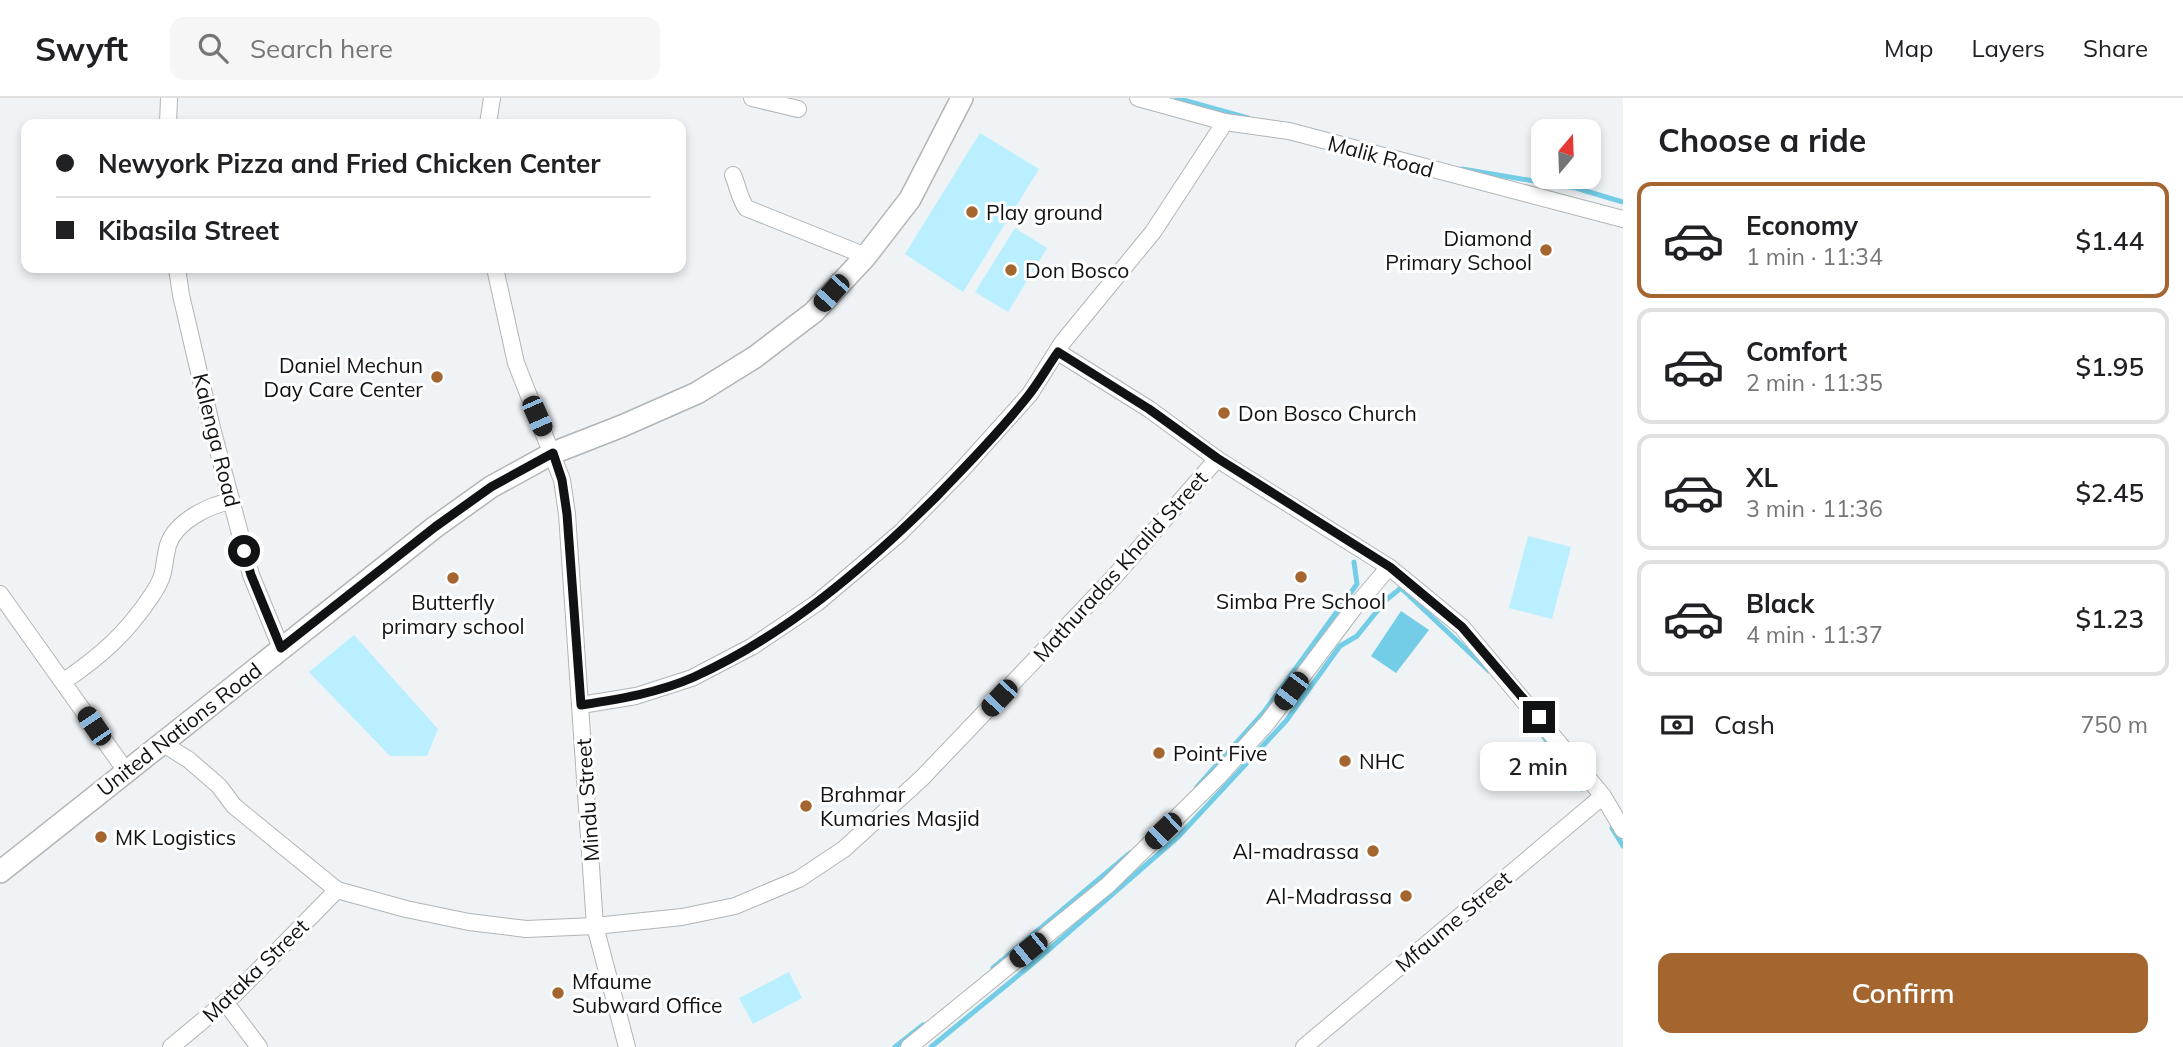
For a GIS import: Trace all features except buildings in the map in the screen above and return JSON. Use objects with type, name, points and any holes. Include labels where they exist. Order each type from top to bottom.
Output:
[{"type":"street","points":[[168,119],[169,98]]},
{"type":"street","points":[[489,119],[492,98]]},
{"type":"street","points":[[752,98],[797,109]]},
{"type":"street","name":"United Nations Road","points":[[0,872],[435,527],[491,487],[553,453],[696,393],[755,357],[814,312],[866,256],[910,199],[962,98]]},
{"type":"street","name":"Malik Road","points":[[1139,98],[1226,122],[1289,131],[1623,219]]},
{"type":"street","points":[[581,705],[636,696],[692,678],[753,646],[817,603],[900,533],[960,472],[1030,394],[1058,352],[1153,232],[1226,122]]},
{"type":"street","points":[[733,175],[738,196],[746,208],[866,256]]},
{"type":"street","name":"Kalenga Road","points":[[178,273],[212,428],[251,575],[281,648]]},
{"type":"street","name":"Mindu Street","points":[[496,273],[516,363],[562,480],[567,514],[595,926],[627,1047]]},
{"type":"street","points":[[1058,352],[1149,409],[1217,458],[1390,567],[1462,627],[1602,796],[1623,830]]},
{"type":"street","name":"Mathuradas Khalid Street","points":[[162,743],[189,760],[219,786],[234,806],[337,890],[406,909],[469,922],[526,929],[595,926],[682,917],[735,906],[799,879],[844,849],[922,778],[1114,577],[1217,458]]},
{"type":"street","points":[[64,681],[98,657],[129,628],[164,576],[169,544],[174,534],[209,507],[232,501]]},
{"type":"street","points":[[909,1047],[1108,885],[1218,777],[1267,723],[1354,608],[1390,567]]},
{"type":"street","points":[[0,594],[125,771]]},
{"type":"street","name":"Mfaume Street","points":[[1304,1047],[1602,796]]},
{"type":"street","name":"Mataka Street","points":[[171,1047],[225,1002],[337,890]]},
{"type":"street","points":[[225,1002],[259,1047]]},
{"type":"shaded area","name":"Play ground","points":[[980,133],[1039,169],[963,292],[905,254]]},
{"type":"shaded area","name":"Don Bosco","points":[[1015,228],[1047,248],[1008,312],[975,292]]},
{"type":"shaded area","points":[[1528,536],[1571,547],[1552,619],[1509,608]]},
{"type":"shaded area","points":[[1401,611],[1429,630],[1396,673],[1371,656]]},
{"type":"shaded area","points":[[354,635],[438,729],[427,756],[390,756],[309,672]]},
{"type":"shaded area","points":[[789,972],[802,998],[753,1024],[739,998]]},
{"type":"waterway","points":[[1176,98],[1248,118]]},
{"type":"waterway","points":[[1462,169],[1576,188],[1623,202]]},
{"type":"waterway","points":[[1197,787],[1264,712],[1357,584],[1354,562]]},
{"type":"waterway","points":[[931,1047],[1031,965],[1178,837],[1286,721],[1340,646],[1357,636],[1386,600],[1401,588],[1489,671]]},
{"type":"waterway","points":[[1538,729],[1582,789]]},
{"type":"waterway","points":[[1612,828],[1623,846]]},
{"type":"waterway","points":[[993,968],[1130,853]]},
{"type":"waterway","points":[[895,1047],[923,1025]]},
{"type":"place","name":"Play ground","points":[[972,212]]},
{"type":"place","name":"Diamond Primary School","points":[[1546,250]]},
{"type":"place","name":"Don Bosco","points":[[1011,270]]},
{"type":"place","name":"Daniel Mechun Day Care Center","points":[[437,377]]},
{"type":"place","name":"Don Bosco Church","points":[[1224,413]]},
{"type":"place","name":"Simba Pre School","points":[[1301,577]]},
{"type":"place","name":"Butterfly primary school","points":[[453,578]]},
{"type":"place","name":"Point Five","points":[[1159,753]]},
{"type":"place","name":"NHC","points":[[1345,761]]},
{"type":"place","name":"Brahmar Kumaries Masjid","points":[[806,806]]},
{"type":"place","name":"MK Logistics","points":[[101,837]]},
{"type":"place","name":"Al-madrassa","points":[[1373,851]]},
{"type":"place","name":"Al-Madrassa","points":[[1406,896]]},
{"type":"place","name":"Mfaume Subward Office","points":[[558,993]]},
{"type":"route","points":[[244,551],[281,648],[435,527],[491,487],[553,453],[562,480],[567,514],[581,705],[636,696],[692,678],[753,646],[817,603],[900,533],[960,472],[1030,394],[1058,352],[1149,409],[1217,458],[1390,567],[1462,627],[1539,717]]}]
